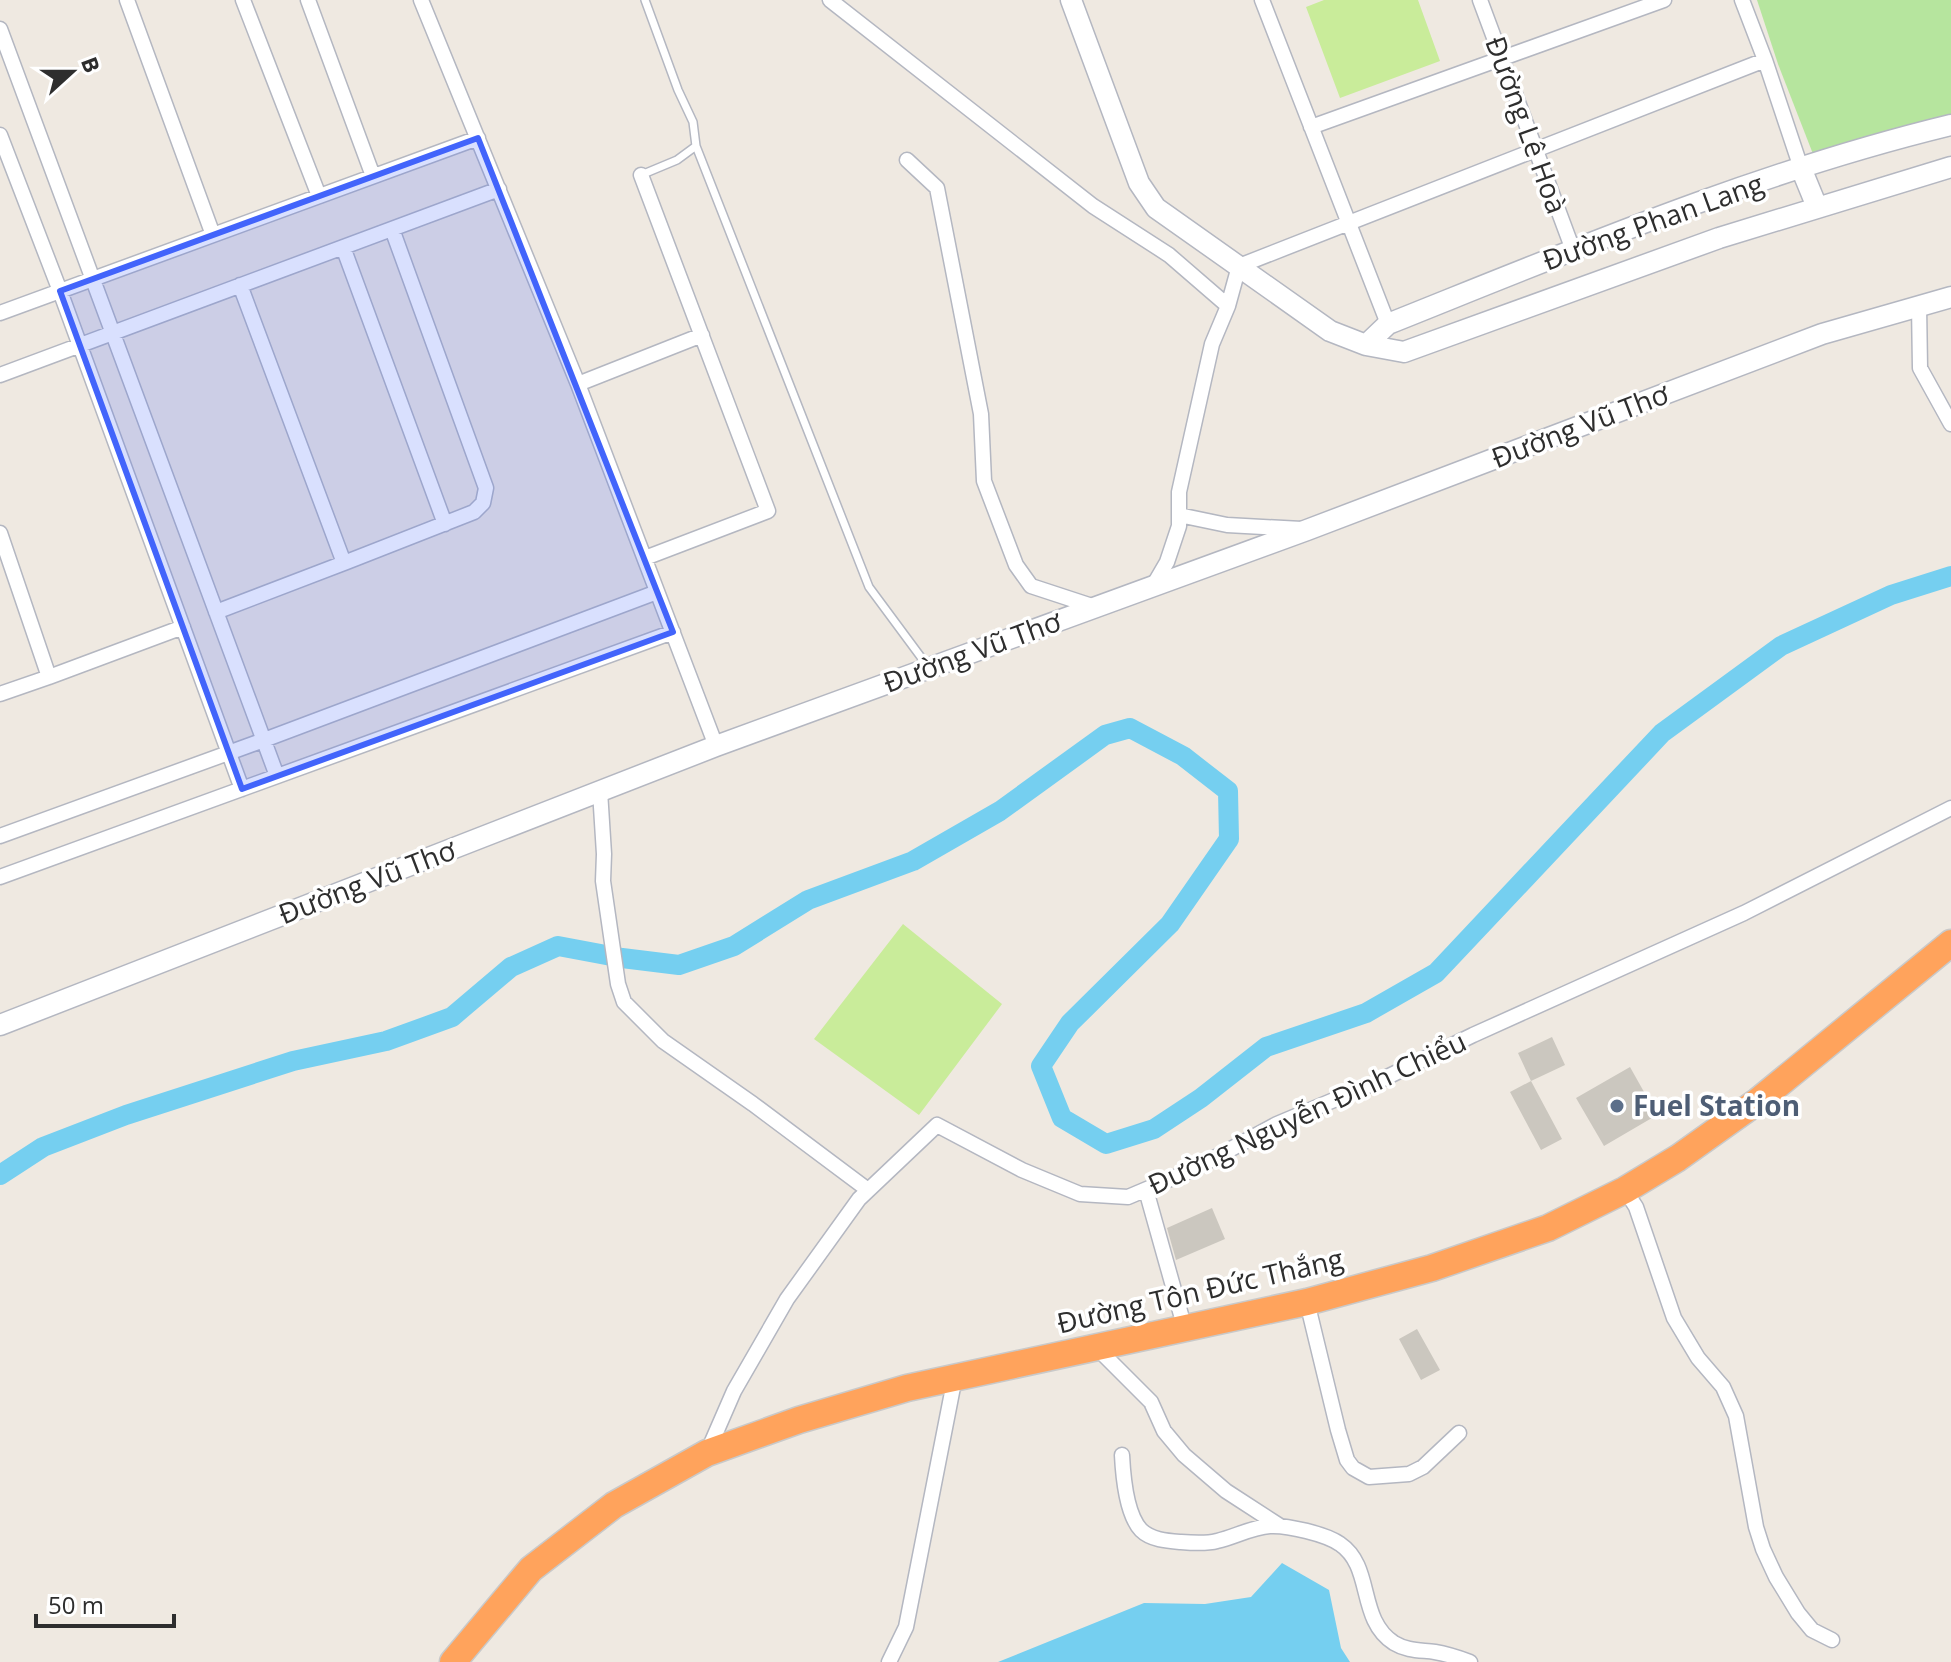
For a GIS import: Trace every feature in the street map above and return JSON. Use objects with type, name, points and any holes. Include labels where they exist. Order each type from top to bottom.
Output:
[{"type":"highway","name":"Đường Tôn Đức Thắng","points":[[453,1662],[531,1569],[614,1505],[707,1453],[799,1420],[907,1388],[1307,1302],[1432,1268],[1548,1228],[1625,1190],[1678,1158],[1758,1101],[1951,943]]},
{"type":"main road","name":"Đường Phan Lang","points":[[1071,0],[1139,183],[1156,208],[1330,331],[1366,345],[1404,352],[1719,238],[1951,167]]},
{"type":"main road","name":"Đường Phan Lang","points":[[1366,345],[1388,324],[1673,211],[1801,168],[1951,125]]},
{"type":"main road","points":[[1801,168],[1817,207]]},
{"type":"main road","points":[[1573,250],[1587,285]]},
{"type":"main road","name":"Đường Vũ Thơ","points":[[0,1025],[716,746],[1307,530],[1822,334],[1951,297]]},
{"type":"street","points":[[127,0],[213,235]]},
{"type":"street","points":[[243,0],[319,196]]},
{"type":"street","points":[[308,0],[373,176]]},
{"type":"street","points":[[421,0],[578,384],[716,746]]},
{"type":"street","points":[[830,0],[1093,206],[1169,255],[1228,306]]},
{"type":"street","points":[[1262,0],[1388,324]]},
{"type":"street","name":"Đường Lê Hoà","points":[[1480,0],[1573,250]]},
{"type":"street","points":[[1311,127],[1664,0]]},
{"type":"street","points":[[1742,0],[1801,168]]},
{"type":"street","points":[[0,29],[277,776]]},
{"type":"street","points":[[1153,586],[1167,562],[1179,526],[1179,492],[1212,344],[1228,306],[1239,266],[1765,60]]},
{"type":"street","points":[[0,135],[242,789]]},
{"type":"street","points":[[0,313],[478,138]]},
{"type":"street","points":[[907,160],[937,188],[981,414],[984,481],[1016,565],[1031,586],[1095,607]]},
{"type":"street","points":[[641,175],[768,511],[645,558]]},
{"type":"street","points":[[0,375],[499,189]]},
{"type":"street","points":[[216,612],[445,524],[474,512],[483,503],[486,488],[392,229]]},
{"type":"street","points":[[343,247],[445,524]]},
{"type":"street","points":[[240,285],[344,563]]},
{"type":"street","points":[[1919,305],[1920,368],[1951,424]]},
{"type":"street","points":[[578,384],[702,335]]},
{"type":"street","points":[[1179,515],[1227,525],[1307,530]]},
{"type":"street","points":[[0,533],[49,677]]},
{"type":"street","points":[[0,836],[657,592]]},
{"type":"street","points":[[0,694],[183,627]]},
{"type":"street","points":[[0,877],[673,632]]},
{"type":"street","points":[[600,791],[603,881],[618,984],[624,1002],[663,1041],[868,1190]]},
{"type":"street","name":"Đường Nguyễn Đình Chiểu","points":[[707,1453],[734,1391],[787,1299],[859,1199],[937,1125],[1022,1170],[1080,1194],[1128,1197],[1194,1169],[1277,1124],[1379,1081],[1486,1029],[1744,913],[1951,808]]},
{"type":"street","points":[[1146,1190],[1185,1329]]},
{"type":"street","points":[[1625,1190],[1636,1207],[1674,1318],[1698,1358],[1723,1387],[1736,1416],[1756,1527],[1763,1549],[1798,1613],[1812,1630],[1832,1640]]},
{"type":"street","points":[[1307,1302],[1338,1430],[1347,1460],[1353,1468],[1369,1477],[1409,1474],[1423,1467],[1459,1433]]},
{"type":"street","points":[[1097,1348],[1151,1402],[1164,1431],[1184,1455],[1226,1491],[1281,1526]]},
{"type":"street","points":[[889,1662],[906,1627],[955,1377]]},
{"type":"street","points":[[1122,1455],[1124,1486],[1132,1514],[1141,1530],[1154,1538],[1215,1542],[1267,1526],[1319,1535],[1339,1543],[1349,1553],[1365,1586],[1373,1619],[1392,1642],[1409,1649],[1470,1662]]},
{"type":"lane","points":[[645,0],[693,122],[696,146],[869,587],[929,668]]},
{"type":"lane","points":[[641,175],[677,160],[696,146]]},
{"type":"highlighted area","points":[[478,138],[673,632],[242,789],[60,291]]},
{"type":"green space","points":[[1324,0],[1418,0],[1440,61],[1340,98],[1306,7]]},
{"type":"green space","points":[[1757,0],[1951,0],[1951,119],[1813,154]]},
{"type":"green space","points":[[903,924],[1002,1004],[919,1115],[814,1039]]},
{"type":"water","points":[[1282,1563],[1329,1590],[1341,1648],[1350,1662],[998,1662],[1144,1603],[1205,1604],[1251,1597]]},
{"type":"building","points":[[1552,1037],[1565,1065],[1531,1081],[1518,1053]]},
{"type":"building","name":"Fuel Station","points":[[1630,1067],[1657,1115],[1604,1146],[1576,1098]]},
{"type":"building","points":[[1531,1081],[1562,1139],[1541,1150],[1510,1092]]},
{"type":"building","points":[[1212,1208],[1225,1239],[1176,1260],[1167,1228]]},
{"type":"building","points":[[1417,1329],[1440,1370],[1421,1380],[1399,1339]]},
{"type":"waterway","points":[[0,1175],[43,1147],[126,1115],[293,1061],[386,1041],[452,1017],[511,967],[558,946],[679,965],[734,946],[808,900],[913,861],[1000,811],[1105,735],[1130,728],[1183,756],[1228,791],[1229,839],[1170,924],[1070,1023],[1041,1066],[1062,1118],[1106,1144],[1154,1129],[1201,1098],[1266,1047],[1366,1013],[1436,973],[1662,733],[1781,646],[1891,595],[1951,576]]},
{"type":"place","name":"Fuel Station","points":[[1617,1106]]}]
